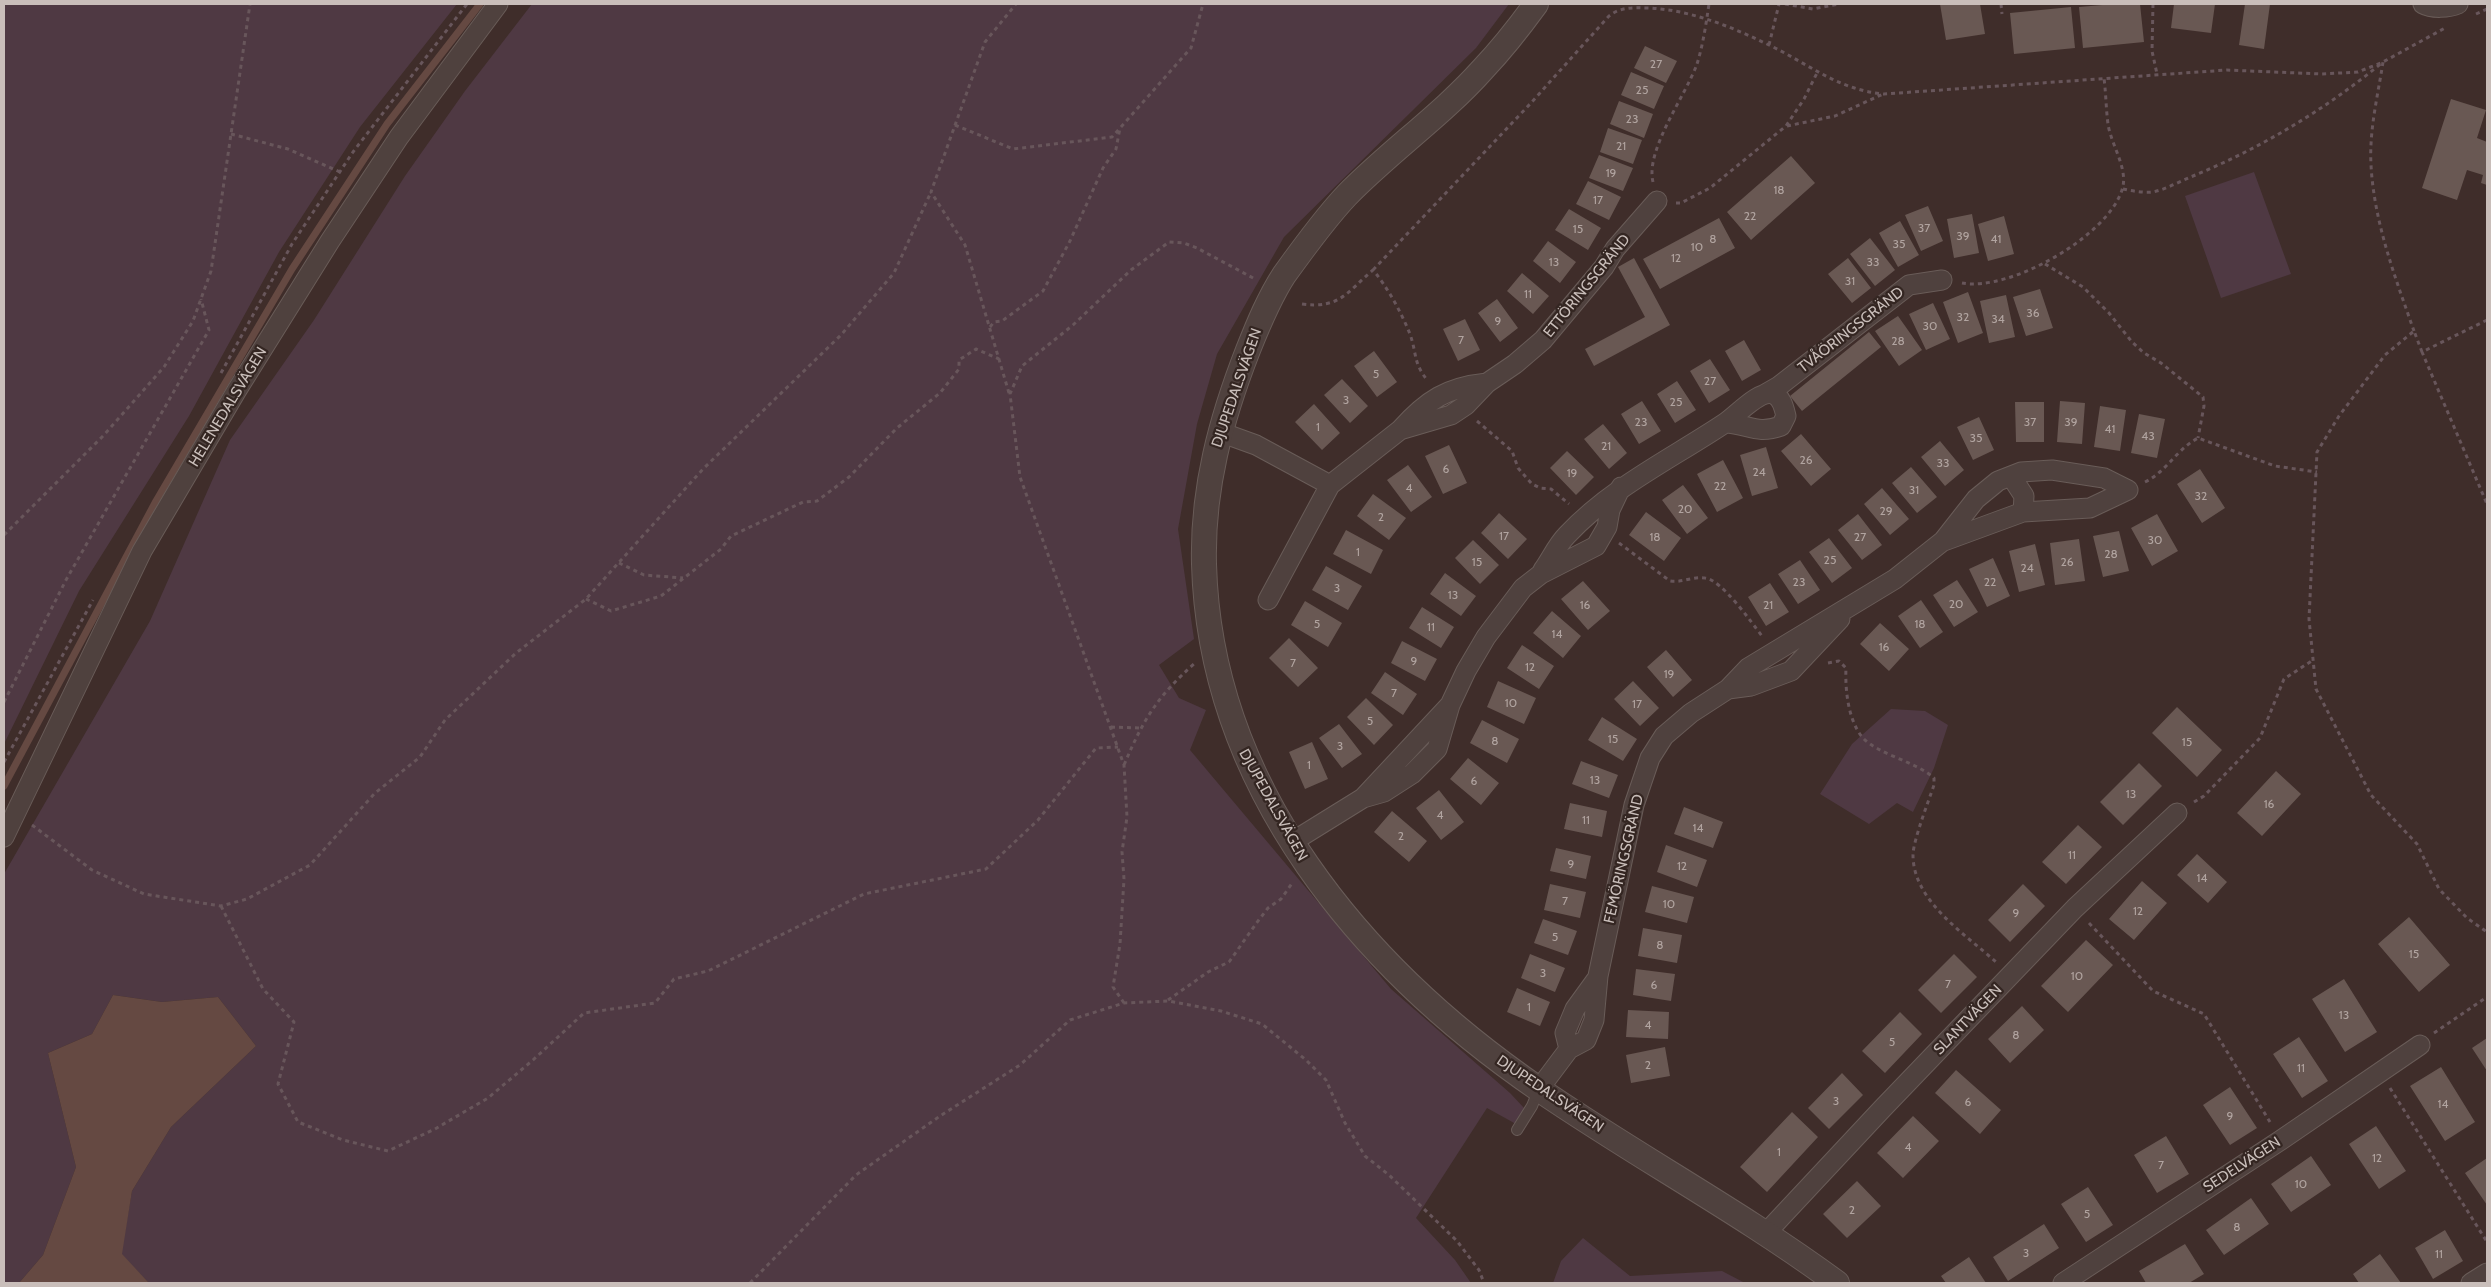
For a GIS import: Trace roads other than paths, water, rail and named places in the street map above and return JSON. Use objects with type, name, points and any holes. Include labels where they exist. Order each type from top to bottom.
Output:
[{"type":"street","name":"HELENEDALSVÄGEN","points":[[4,837],[17,814],[142,551],[237,390],[330,241],[399,137],[498,4]]},
{"type":"street","name":"DJUPEDALSVÄGEN","points":[[1536,4],[1482,71],[1346,197],[1283,277],[1259,321],[1234,386],[1212,464],[1204,547],[1205,587],[1214,656],[1236,734],[1258,784],[1292,842],[1308,868],[1366,939],[1406,981],[1472,1039],[1539,1089],[1766,1233],[1837,1283]]},
{"type":"street","points":[[2423,4],[2464,10]]},
{"type":"street","name":"ETTÖRINGSGRÄND","points":[[1400,430],[1451,414],[1487,382],[1515,364],[1543,340],[1604,267],[1615,249],[1657,201]]},
{"type":"street","name":"TVÅÖRINGSGRÄND","points":[[1541,574],[1565,537],[1621,487],[1725,423],[1779,386],[1909,286],[1942,280]]},
{"type":"street","name":"ETTÖRINGSGRÄND","points":[[1330,485],[1400,430],[1416,412],[1442,394],[1468,385],[1487,382]]},
{"type":"street","points":[[1725,423],[1738,423],[1752,429],[1767,431],[1781,426],[1786,416],[1782,401],[1774,394],[1765,394]]},
{"type":"street","points":[[1220,432],[1256,445],[1330,485],[1268,600]]},
{"type":"street","name":"FEMÖRINGSGRÄND","points":[[1539,1089],[1569,1049],[1565,1033],[1575,1009],[1598,976],[1634,805],[1650,758],[1664,736],[1684,718],[1728,689],[1748,668],[1775,650],[1851,607],[1894,579],[1943,541],[1976,499],[1998,482],[2021,472],[2052,470],[2104,478],[2128,490],[2090,508],[2023,512],[1943,541]]},
{"type":"street","points":[[2011,476],[2024,496],[2023,512]]},
{"type":"street","name":"TVÅÖRINGSGRÄND","points":[[1292,842],[1363,798],[1450,705],[1466,671],[1486,637],[1523,588],[1541,574],[1596,546],[1606,527],[1610,510],[1621,487]]},
{"type":"street","name":"FEMÖRINGSGRÄND","points":[[1728,689],[1759,683],[1791,671],[1851,607]]},
{"type":"street","name":"SLANTVÄGEN","points":[[1766,1233],[2075,908],[2177,813]]},
{"type":"street","name":"SEDELVÄGEN","points":[[2064,1283],[2281,1140],[2420,1045]]},
{"type":"street","points":[[2471,1283],[2487,1273]]},
{"type":"lane","points":[[1516,1130],[1532,1106],[1539,1089]]},
{"type":"waterway","points":[[4,786],[156,501],[292,269],[387,124],[480,4]]}]
